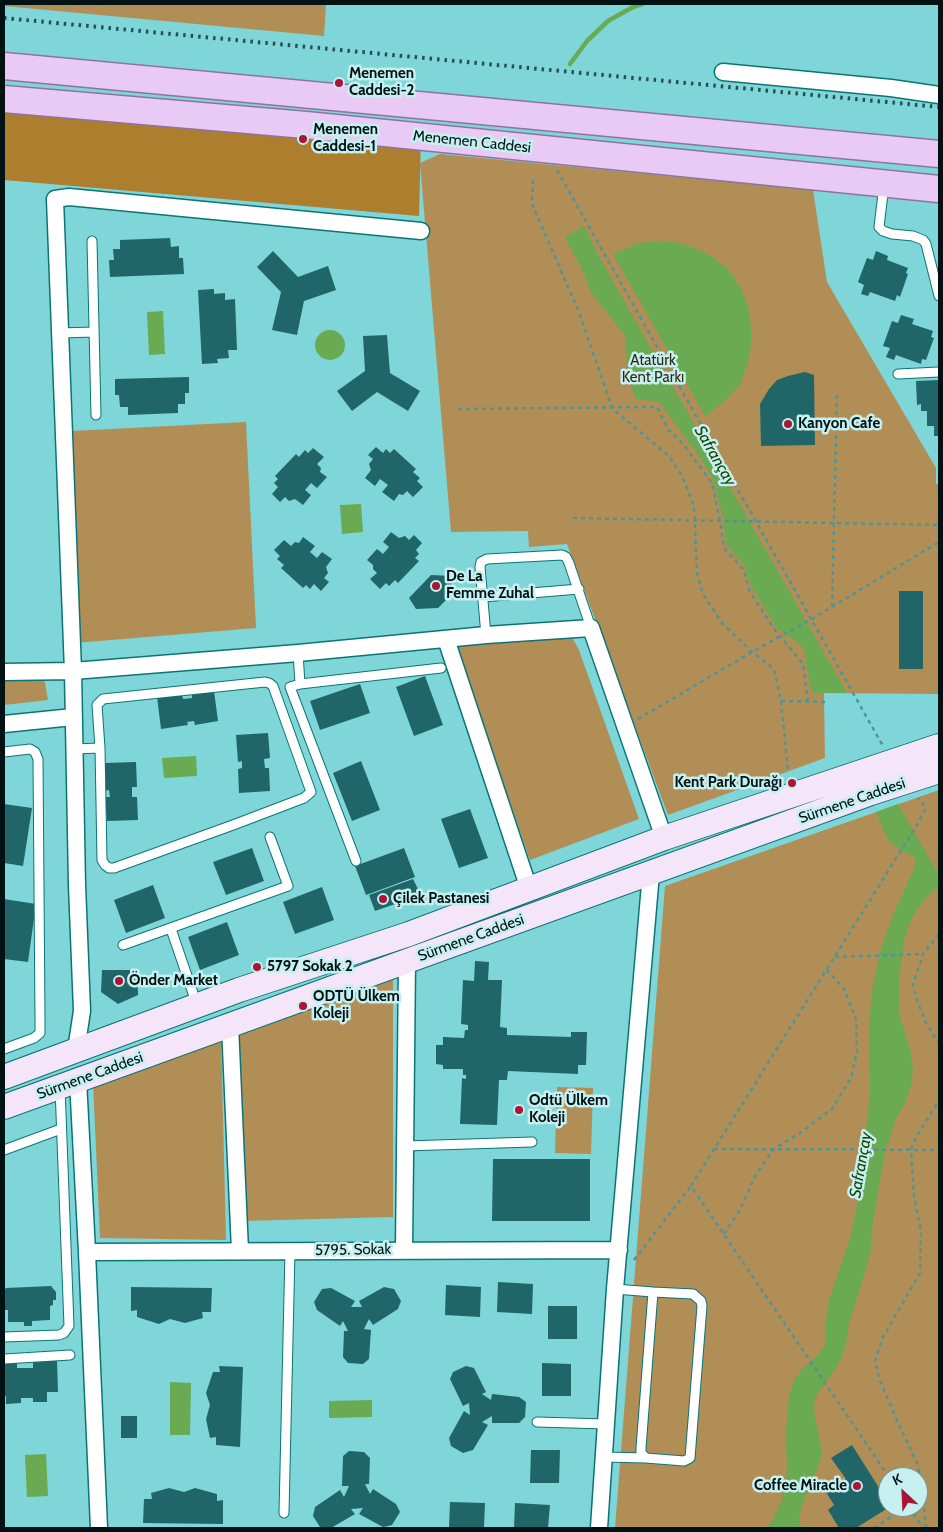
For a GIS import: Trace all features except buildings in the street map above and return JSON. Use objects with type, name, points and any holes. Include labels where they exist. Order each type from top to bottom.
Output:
[{"type":"main road","name":"Menemen Caddesi","points":[[4,66],[939,154]]},
{"type":"main road","name":"Menemen Caddesi","points":[[4,99],[316,126],[939,189]]},
{"type":"main road","name":"Sürmene Caddesi","points":[[4,1077],[240,990],[409,934],[664,838],[939,746]]},
{"type":"main road","points":[[862,771],[870,794]]},
{"type":"main road","name":"Sürmene Caddesi","points":[[4,1107],[870,794],[939,771]]},
{"type":"main road","points":[[635,850],[648,874]]},
{"type":"main road","points":[[407,962],[409,934]]},
{"type":"main road","points":[[69,1084],[76,1050]]},
{"type":"street","points":[[723,72],[891,88],[939,95]]},
{"type":"street","points":[[76,1050],[82,1011],[73,671],[55,199],[69,197],[421,230]]},
{"type":"street","points":[[4,672],[73,671],[298,653],[486,635],[591,628],[664,838]]},
{"type":"street","points":[[446,640],[529,889]]},
{"type":"street","points":[[4,724],[73,717]]},
{"type":"street","points":[[599,1528],[615,1286],[648,874]]},
{"type":"street","points":[[404,1250],[407,962]]},
{"type":"street","points":[[230,1024],[240,1251]]},
{"type":"street","points":[[69,1084],[87,1252],[99,1528]]},
{"type":"street","name":"5795. Sokak","points":[[87,1252],[619,1250]]},
{"type":"lane","points":[[884,184],[880,227],[883,231],[913,236],[923,240],[926,244],[939,296]]},
{"type":"lane","points":[[92,241],[96,415]]},
{"type":"lane","points":[[60,333],[93,332]]},
{"type":"lane","points":[[898,374],[939,372]]},
{"type":"lane","points":[[486,635],[480,567],[481,562],[487,559],[562,555],[566,557],[570,563],[591,628]]},
{"type":"lane","points":[[483,597],[578,589]]},
{"type":"lane","points":[[298,653],[300,684]]},
{"type":"lane","points":[[356,861],[290,687],[300,684],[441,668]]},
{"type":"lane","points":[[269,682],[273,686],[311,792],[304,798],[242,822],[114,868],[109,868],[102,860],[100,748],[97,705],[103,699],[269,682]]},
{"type":"lane","points":[[74,748],[100,748]]},
{"type":"lane","points":[[4,752],[30,749],[35,752],[38,759],[40,1033],[34,1038],[4,1049]]},
{"type":"lane","points":[[123,945],[288,886],[270,837]]},
{"type":"lane","points":[[171,929],[198,1005]]},
{"type":"lane","points":[[4,1337],[59,1335],[64,1333],[69,1326],[61,1129],[69,1084]]},
{"type":"lane","points":[[4,1150],[61,1129]]},
{"type":"lane","points":[[405,1146],[532,1142]]},
{"type":"lane","points":[[284,1512],[290,1251]]},
{"type":"lane","points":[[604,1456],[684,1461],[690,1458],[702,1306],[701,1301],[693,1294],[653,1292],[615,1286]]},
{"type":"lane","points":[[646,1458],[641,1453],[641,1448],[653,1292]]},
{"type":"lane","points":[[4,1359],[70,1355]]},
{"type":"lane","points":[[537,1422],[606,1424]]},
{"type":"path","points":[[545,149],[892,761]]},
{"type":"path","points":[[533,180],[532,204],[579,312],[613,408],[669,456],[682,476],[694,506],[697,573],[704,594],[722,623],[752,652],[774,669],[781,701],[788,772]]},
{"type":"path","points":[[832,607],[838,392]]},
{"type":"path","points":[[458,409],[657,407],[668,429],[683,444],[712,483],[724,548],[744,570],[749,590],[781,637],[803,664],[808,702]]},
{"type":"path","points":[[574,518],[939,525]]},
{"type":"path","points":[[637,719],[811,620],[939,542]]},
{"type":"path","points":[[781,701],[828,702]]},
{"type":"path","points":[[615,1286],[691,1186],[917,825],[926,808],[904,782]]},
{"type":"path","points":[[939,934],[923,954],[913,986],[926,1023],[939,1044]]},
{"type":"path","points":[[835,957],[923,954]]},
{"type":"path","points":[[724,1234],[740,1210],[756,1174],[774,1149],[800,1133],[832,1109],[851,1078],[857,1052],[856,1019],[844,989],[827,970]]},
{"type":"path","points":[[925,1528],[924,1498],[918,1465],[879,1378],[875,1361],[883,1337],[920,1274],[921,1231],[914,1197],[911,1149],[939,1100]]},
{"type":"path","points":[[714,1149],[939,1150]]},
{"type":"path","points":[[691,1186],[882,1467]]},
{"type":"path","points":[[874,1528],[892,1517]]},
{"type":"path","points":[[916,1517],[925,1528]]},
{"type":"green space","points":[[4,4],[326,4],[324,36],[4,6]]},
{"type":"green space","name":"Atatürk Kent Parkı","points":[[440,154],[813,190],[827,282],[936,468],[936,484],[939,484],[939,694],[824,693],[825,758],[668,815],[567,544],[529,547],[528,531],[451,532],[420,163]]},
{"type":"green space","points":[[246,422],[256,628],[75,643],[71,431]]},
{"type":"green space","points":[[572,637],[579,650],[639,819],[530,860],[456,648],[458,640]]},
{"type":"green space","points":[[4,677],[44,677],[48,700],[4,705]]},
{"type":"green space","points":[[939,790],[939,1528],[615,1528],[665,886]]},
{"type":"green space","points":[[393,974],[393,1217],[243,1221],[235,1035]]},
{"type":"green space","points":[[221,1035],[226,1240],[100,1238],[93,1083]]},
{"type":"green space","points":[[557,1087],[593,1088],[591,1154],[555,1153]]},
{"type":"shaded area","points":[[4,103],[421,137],[419,216],[4,180]]},
{"type":"shaded area","points":[[584,226],[601,260],[847,693],[812,693],[803,647],[777,628],[750,584],[744,564],[726,543],[723,517],[712,477],[697,453],[659,402],[636,399],[627,374],[626,337],[590,291],[584,273],[565,237]]},
{"type":"shaded area","points":[[659,241],[679,243],[713,257],[729,270],[740,287],[748,306],[751,346],[747,366],[740,384],[726,400],[705,416],[613,254],[639,243]]},
{"type":"shaded area","points":[[163,311],[165,354],[149,355],[147,312]]},
{"type":"shaded area","points":[[330,330],[341,334],[345,345],[341,356],[330,360],[319,356],[315,345],[319,334]]},
{"type":"shaded area","points":[[361,504],[363,532],[342,534],[340,505]]},
{"type":"shaded area","points":[[196,756],[197,776],[164,778],[162,758]]},
{"type":"shaded area","points":[[898,804],[939,875],[939,887],[918,908],[909,925],[904,942],[899,977],[899,1013],[910,1049],[913,1069],[911,1086],[905,1103],[896,1119],[885,1152],[873,1221],[870,1256],[849,1323],[842,1356],[814,1402],[814,1412],[822,1451],[820,1462],[801,1508],[799,1519],[801,1528],[768,1528],[780,1505],[785,1488],[789,1397],[794,1380],[824,1347],[828,1303],[851,1235],[858,1200],[870,1093],[869,1020],[873,985],[881,949],[893,915],[916,864],[914,857],[896,847],[889,840],[876,812]]},
{"type":"shaded area","points":[[170,1382],[191,1383],[190,1435],[170,1435]]},
{"type":"shaded area","points":[[372,1400],[372,1417],[329,1418],[329,1401]]},
{"type":"shaded area","points":[[46,1454],[48,1496],[27,1497],[25,1455]]},
{"type":"waterway","name":"Safrançay","points":[[570,64],[587,41],[608,21],[642,4]]},
{"type":"railway","points":[[4,18],[939,107]]},
{"type":"place","name":"Menemen Caddesi-2","points":[[339,83]]},
{"type":"place","name":"Menemen Caddesi-1","points":[[303,139]]},
{"type":"place","name":"Kanyon Cafe","points":[[788,424]]},
{"type":"place","name":"De La Femme Zuhal","points":[[436,586]]},
{"type":"place","name":"Kent Park Durağı","points":[[792,783]]},
{"type":"place","name":"Çilek Pastanesi","points":[[383,899]]},
{"type":"place","name":"5797 Sokak 2","points":[[257,967]]},
{"type":"place","name":"Önder Market","points":[[119,981]]},
{"type":"place","name":"ODTÜ Ülkem Koleji","points":[[303,1006]]},
{"type":"place","name":"Odtü Ülkem Koleji","points":[[519,1110]]},
{"type":"place","name":"Coffee Miracle","points":[[857,1486]]}]
